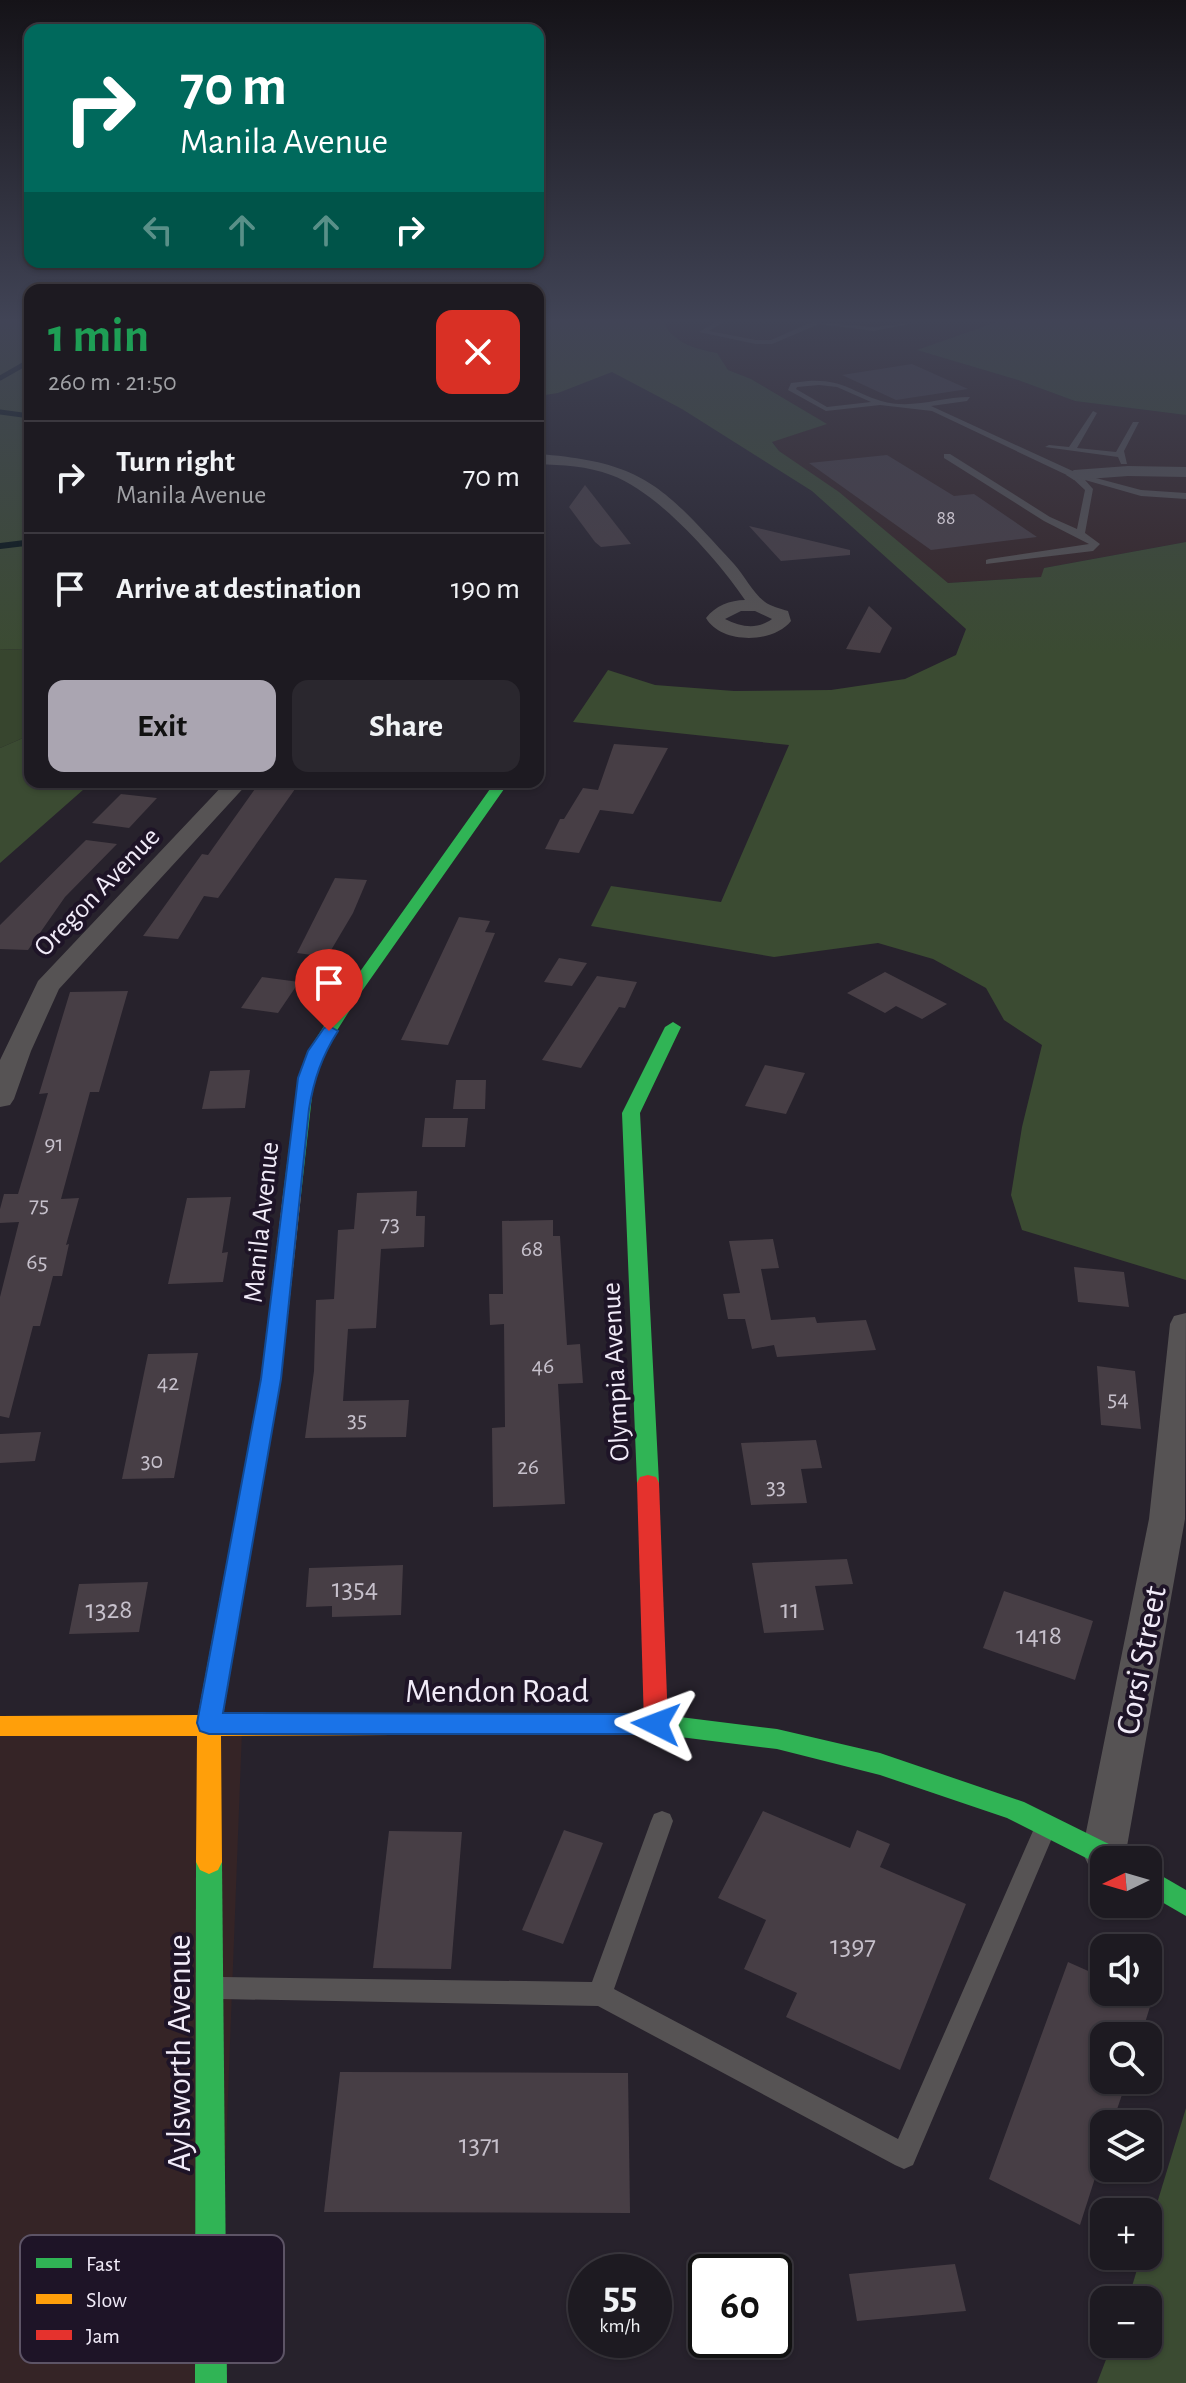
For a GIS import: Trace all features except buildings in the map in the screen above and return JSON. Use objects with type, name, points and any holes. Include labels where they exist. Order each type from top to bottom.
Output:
[{"type":"street","points":[[544,459],[578,462],[641,480],[677,511],[758,606]]},
{"type":"street","points":[[1074,475],[1125,463],[1186,472]]},
{"type":"street","name":"Oregon Avenue","points":[[0,1099],[17,1051],[47,986],[232,788]]},
{"type":"street","name":"Manila Avenue","points":[[209,1723],[271,1379],[306,1078],[316,1051],[355,990],[498,788]]},
{"type":"street","name":"Olympia Avenue","points":[[656,1724],[644,1355],[630,1133],[631,1113],[673,1027]]},
{"type":"street","name":"Corsi Street","points":[[1112,1846],[1167,1519],[1186,1324]]},
{"type":"street","name":"Aylsworth Avenue","points":[[209,1723],[211,2235]]},
{"type":"street","name":"Mendon Road","points":[[0,1726],[656,1724],[777,1739],[880,1764],[1015,1810],[1090,1846]]},
{"type":"street","points":[[1162,1889],[1186,1904]]},
{"type":"street","name":"Aylsworth Avenue","points":[[211,2363],[211,2383]]},
{"type":"lane","points":[[985,433],[1074,475],[1141,493],[1186,496]]},
{"type":"lane","points":[[1072,449],[1081,433]]},
{"type":"lane","points":[[1125,463],[1120,451],[1131,433]]},
{"type":"lane","points":[[1049,447],[1072,449],[1125,463]]},
{"type":"lane","points":[[947,456],[1047,519],[1095,544],[1090,549],[989,562]]},
{"type":"lane","points":[[1074,475],[1089,489],[1080,534]]},
{"type":"lane","points":[[600,1994],[662,1821]]},
{"type":"lane","points":[[210,1988],[600,1994],[904,2156],[1047,1826]]},
{"type":"shaded area","points":[[797,433],[1186,433],[1186,542],[1044,568],[1042,577],[948,583],[779,451],[772,441]]},
{"type":"shaded area","points":[[242,1731],[223,2235],[20,2235],[20,2363],[218,2363],[217,2383],[0,2383],[0,1736]]},
{"type":"green space","points":[[0,433],[24,433],[24,650],[0,649]]},
{"type":"green space","points":[[720,433],[799,433],[772,442],[779,451],[839,492],[948,583],[1041,577],[1044,568],[1186,542],[1186,1280],[1022,1230],[1011,1195],[1022,1127],[1042,1045],[1004,1020],[986,988],[933,959],[878,943],[774,957],[591,926],[611,886],[721,902],[789,745],[573,722],[608,670],[655,685],[734,691],[831,690],[905,679],[956,655],[966,629],[812,491]]},
{"type":"green space","points":[[0,649],[24,650],[24,738],[0,748]]},
{"type":"green space","points":[[24,738],[24,788],[85,788],[0,863],[0,748]]},
{"type":"green space","points":[[1186,2108],[1186,2383],[1097,2383],[1107,2358],[1162,2358],[1162,2286],[1132,2286],[1137,2270],[1162,2270],[1162,2198],[1159,2198]]},
{"type":"waterway","points":[[0,546],[24,543]]},
{"type":"traffic: fast","points":[[292,1195],[306,1078],[316,1051],[355,990],[498,788]]},
{"type":"traffic: fast","points":[[648,1483],[631,1113],[673,1027]]},
{"type":"traffic: fast","points":[[392,1725],[656,1724],[777,1739],[880,1764],[1015,1810],[1090,1847]]},
{"type":"traffic: fast","points":[[209,1862],[210,2235]]},
{"type":"traffic: fast","points":[[1162,1889],[1186,1904]]},
{"type":"traffic: fast","points":[[211,2363],[211,2383]]},
{"type":"traffic: slow","points":[[209,1862],[209,1723],[271,1379],[292,1195]]},
{"type":"traffic: slow","points":[[0,1726],[392,1725]]},
{"type":"traffic: jam","points":[[648,1483],[656,1724]]},
{"type":"route","points":[[329,1031],[316,1051],[306,1078],[271,1379],[209,1723],[656,1724]]}]
